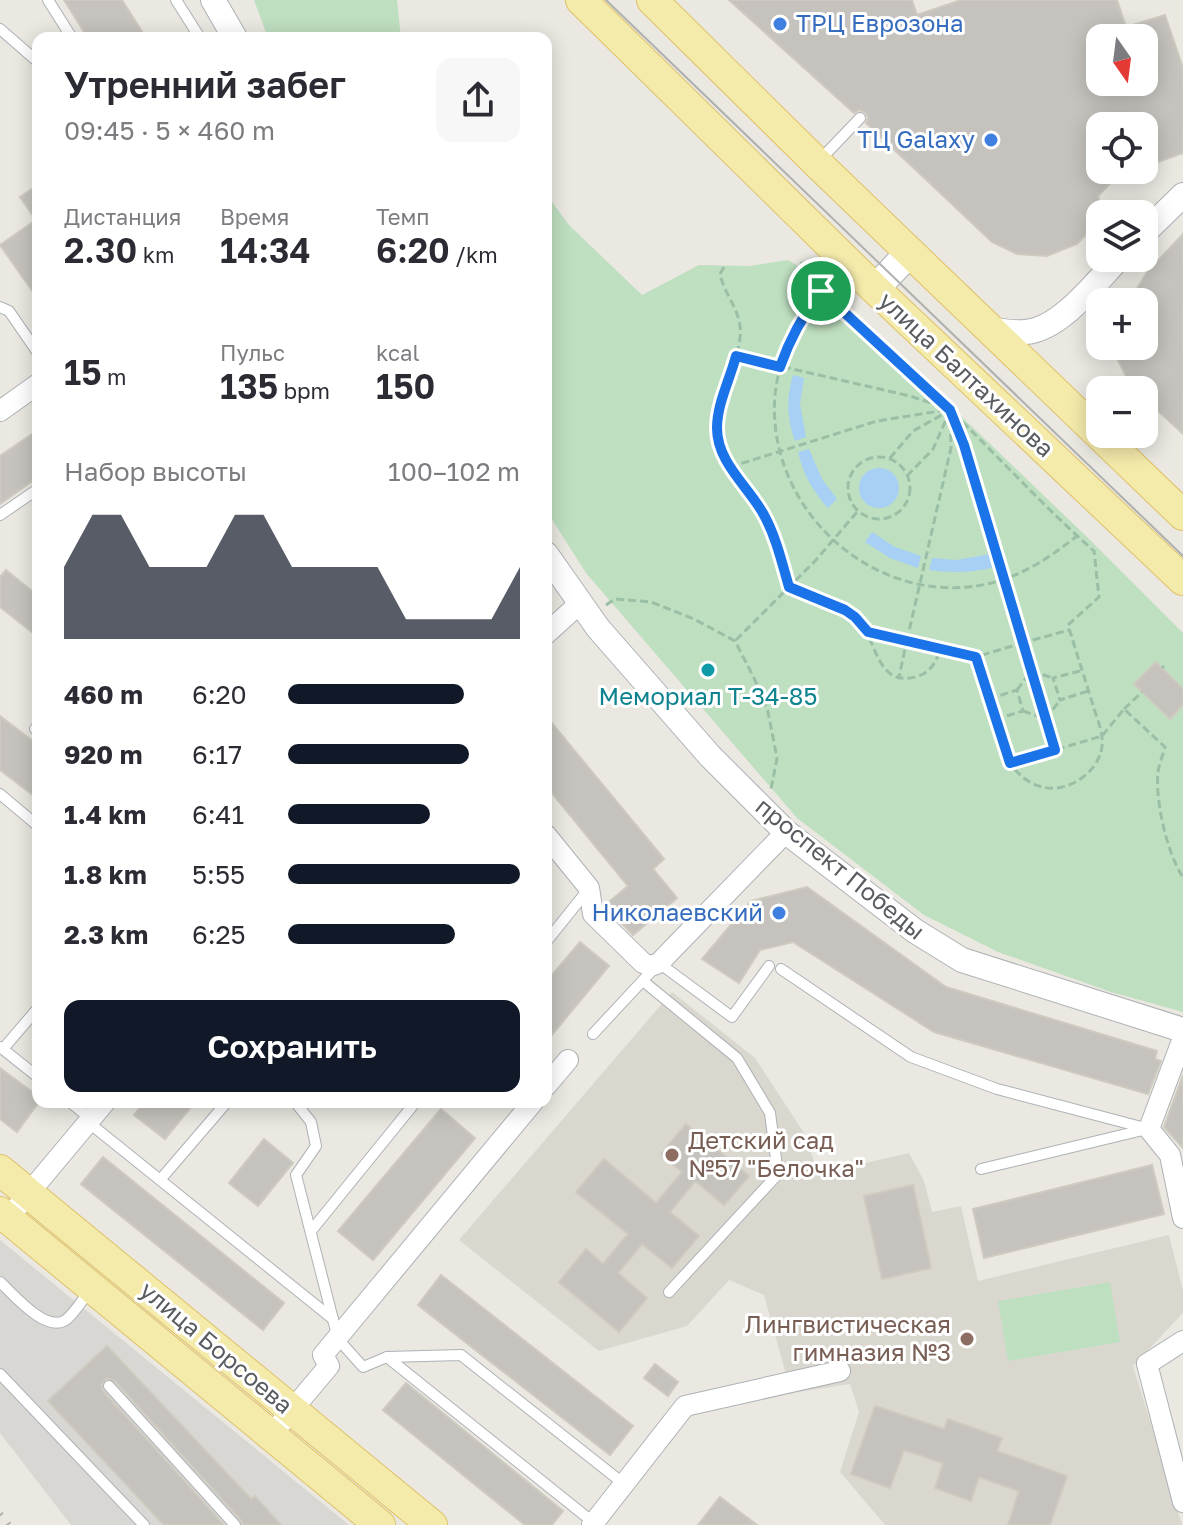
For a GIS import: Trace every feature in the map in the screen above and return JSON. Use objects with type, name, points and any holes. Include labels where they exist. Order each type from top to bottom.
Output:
[{"type":"main road","name":"улица Балтахинова","points":[[581,0],[875,289],[1183,580]]},
{"type":"main road","name":"улица Балтахинова","points":[[652,0],[1183,515]]},
{"type":"main road","points":[[875,289],[910,252]]},
{"type":"main road","name":"улица Борсоева","points":[[0,1170],[432,1525]]},
{"type":"main road","name":"улица Борсоева","points":[[4,1215],[271,1435],[368,1521]]},
{"type":"street","points":[[213,0],[232,32]]},
{"type":"street","points":[[1158,219],[1183,195]]},
{"type":"street","points":[[993,330],[1027,332],[1050,324],[1105,272]]},
{"type":"street","points":[[0,411],[32,388]]},
{"type":"street","name":"проспект Победы","points":[[552,563],[579,604],[710,756],[786,832],[915,931],[962,960],[1183,1030]]},
{"type":"street","points":[[552,629],[579,604]]},
{"type":"street","points":[[552,842],[589,888],[593,914],[643,963],[651,966],[659,963],[786,832]]},
{"type":"street","points":[[1183,1038],[1149,1129],[1170,1155],[1183,1218]]},
{"type":"street","points":[[552,1079],[568,1060]]},
{"type":"street","points":[[4,1215],[29,1194],[100,1108]]},
{"type":"street","points":[[271,1435],[329,1366],[323,1355],[335,1329],[528,1108]]},
{"type":"street","points":[[1183,1341],[1147,1364],[1183,1502]]},
{"type":"street","points":[[593,1524],[685,1406],[840,1371]]},
{"type":"lane","points":[[48,0],[68,32]]},
{"type":"lane","points":[[176,0],[196,32]]},
{"type":"lane","points":[[0,29],[32,57]]},
{"type":"lane","points":[[817,163],[860,118]]},
{"type":"lane","points":[[0,307],[9,311],[32,344]]},
{"type":"lane","points":[[0,515],[32,493]]},
{"type":"lane","points":[[0,794],[32,821]]},
{"type":"lane","points":[[552,934],[589,888]]},
{"type":"lane","points":[[593,1034],[659,963],[732,1017],[769,966]]},
{"type":"lane","points":[[781,969],[911,1057],[997,1089],[1149,1129]]},
{"type":"lane","points":[[643,981],[737,1058],[770,1113],[778,1174],[669,1292]]},
{"type":"lane","points":[[32,1014],[1,1048],[32,1072]]},
{"type":"lane","points":[[77,1108],[335,1329],[363,1367],[387,1357],[461,1355],[624,1484]]},
{"type":"lane","points":[[160,1180],[222,1108]]},
{"type":"lane","points":[[300,1108],[311,1122],[316,1146],[296,1175],[335,1329]]},
{"type":"lane","points":[[311,1231],[411,1108]]},
{"type":"lane","points":[[981,1169],[1149,1129]]},
{"type":"lane","points":[[0,1282],[39,1318],[54,1323],[66,1320],[92,1288]]},
{"type":"lane","points":[[387,1357],[593,1524]]},
{"type":"lane","points":[[0,1374],[144,1525]]},
{"type":"lane","points":[[109,1386],[235,1525]]},
{"type":"path","points":[[801,262],[821,291],[950,410],[1094,551],[1099,597],[1068,625],[1102,736],[1101,751],[1092,768],[1070,785],[1047,788],[1021,776],[1010,763],[976,657]]},
{"type":"path","points":[[724,267],[720,274],[722,283],[736,307],[741,328],[736,356],[719,410],[717,431],[720,447],[730,467],[766,518],[789,587],[855,617],[868,632],[884,668],[899,677],[918,677],[926,673],[934,665],[940,649]]},
{"type":"path","points":[[821,291],[789,339],[780,367],[775,409],[780,451],[788,477],[799,500],[833,541],[859,561],[889,576],[921,584],[962,587],[1003,580],[1043,562],[1077,536]]},
{"type":"path","points":[[736,356],[910,396],[950,410],[964,445],[1055,750]]},
{"type":"path","points":[[730,467],[877,421],[950,410]]},
{"type":"path","points":[[890,458],[913,431],[950,410]]},
{"type":"path","points":[[907,476],[933,449],[950,410]]},
{"type":"path","points":[[899,677],[951,448],[950,410]]},
{"type":"path","points":[[890,458],[900,463],[907,476],[908,497],[902,508],[892,516],[868,518],[857,512],[850,502],[849,479],[855,468],[865,460],[890,458]]},
{"type":"path","points":[[735,641],[833,541],[857,512]]},
{"type":"path","points":[[604,606],[615,599],[651,602],[694,619],[735,641],[768,712],[777,758],[773,787]]},
{"type":"path","points":[[868,632],[976,657],[1069,630]]},
{"type":"path","points":[[1031,671],[1053,678],[1082,670]]},
{"type":"path","points":[[989,699],[1017,690],[1031,671]]},
{"type":"path","points":[[1053,678],[1060,700]]},
{"type":"path","points":[[1017,690],[1023,711]]},
{"type":"path","points":[[1046,719],[1060,700],[1088,691]]},
{"type":"path","points":[[1010,763],[1102,736],[1142,692]]},
{"type":"path","points":[[1124,709],[1165,747],[1158,771],[1159,801],[1170,849],[1183,877]]},
{"type":"path","points":[[996,719],[1023,711],[1046,719]]},
{"type":"shaded area","name":"Лингвистическая гимназия №3","points":[[672,992],[755,1058],[806,1136],[818,1174],[909,1153],[924,1181],[932,1212],[961,1206],[978,1281],[1169,1235],[1183,1291],[1183,1313],[1133,1366],[1182,1525],[885,1525],[840,1472],[859,1412],[850,1384],[791,1393],[764,1295],[729,1280],[687,1326],[599,1351],[459,1240]]},
{"type":"shaded area","points":[[0,1240],[349,1525],[71,1525],[0,1433]]},
{"type":"green space","points":[[254,0],[397,0],[400,32],[266,32]]},
{"type":"green space","points":[[552,202],[569,225],[642,295],[699,265],[749,266],[788,260],[816,277],[1183,633],[1183,1012],[1111,992],[998,952],[924,915],[797,818],[586,573],[552,519]]},
{"type":"green space","points":[[1110,1282],[1120,1342],[1008,1361],[998,1301]]},
{"type":"water","points":[[793,375],[804,378],[800,404],[806,437],[795,441],[788,408]]},
{"type":"water","points":[[809,449],[822,479],[837,499],[828,508],[809,482],[800,460],[798,452]]},
{"type":"water","points":[[879,468],[893,474],[899,488],[893,502],[879,508],[865,502],[859,488],[865,474]]},
{"type":"water","points":[[872,532],[895,547],[921,556],[918,568],[890,558],[865,542]]},
{"type":"water","points":[[991,554],[995,567],[962,572],[929,570],[932,558],[956,560]]},
{"type":"building","points":[[64,0],[122,0],[142,32],[84,32]]},
{"type":"building","name":"ТЦ Galaxy","points":[[729,0],[912,0],[917,15],[961,0],[1117,0],[1125,24],[1086,24],[1086,96],[1158,96],[1158,24],[1136,24],[1165,15],[1183,68],[1183,153],[1158,162],[1158,112],[1086,112],[1086,184],[1110,184],[1098,196],[1099,200],[1086,200],[1086,235],[1077,244],[1047,256],[1017,254],[992,242],[866,123],[868,117],[859,110],[854,113]]},
{"type":"building","points":[[32,189],[32,214],[20,197]]},
{"type":"building","points":[[32,223],[32,290],[0,245]]},
{"type":"building","points":[[1183,234],[1183,434],[1158,411],[1158,376],[1126,376],[1118,360],[1158,360],[1158,288],[1137,288],[1147,272],[1158,272],[1158,260]]},
{"type":"building","points":[[32,434],[32,481],[0,504],[0,456]]},
{"type":"building","points":[[6,570],[32,591],[32,632],[0,607],[0,577]]},
{"type":"building","points":[[1156,662],[1183,689],[1183,705],[1170,719],[1134,684]]},
{"type":"building","points":[[0,716],[32,740],[32,794],[0,770]]},
{"type":"building","points":[[552,723],[664,859],[653,869],[677,898],[633,935],[605,905],[628,886],[552,793]]},
{"type":"building","points":[[807,887],[946,987],[1157,1051],[1155,1059],[1161,1061],[1148,1094],[934,1032],[793,942],[760,950],[739,983],[702,959],[751,901]]},
{"type":"building","points":[[580,942],[609,966],[552,1035],[552,975]]},
{"type":"building","points":[[0,1068],[32,1092],[32,1108],[35,1108],[17,1132],[0,1119]]},
{"type":"building","points":[[1183,1075],[1183,1148],[1164,1127]]},
{"type":"building","points":[[139,1108],[190,1108],[165,1139],[134,1115]]},
{"type":"building","points":[[441,1109],[475,1138],[373,1260],[338,1231]]},
{"type":"building","points":[[686,1124],[749,1176],[724,1205],[695,1181],[670,1212],[699,1236],[672,1268],[642,1244],[618,1273],[647,1298],[619,1332],[559,1282],[586,1249],[603,1264],[628,1234],[576,1192],[604,1159],[656,1203],[682,1172],[661,1154]]},
{"type":"building","points":[[264,1139],[293,1163],[258,1206],[229,1183]]},
{"type":"building","points":[[103,1157],[284,1303],[263,1330],[81,1184]]},
{"type":"building","points":[[1152,1165],[1164,1214],[984,1258],[973,1209]]},
{"type":"building","points":[[913,1185],[931,1268],[882,1279],[864,1196]]},
{"type":"building","points":[[441,1275],[633,1426],[610,1455],[418,1305]]},
{"type":"building","points":[[107,1346],[251,1499],[255,1496],[281,1525],[243,1525],[115,1381],[107,1378],[101,1384],[103,1391],[224,1525],[164,1525],[48,1401]]},
{"type":"building","points":[[655,1364],[678,1382],[668,1396],[644,1378]]},
{"type":"building","points":[[406,1383],[563,1511],[552,1525],[525,1525],[383,1410]]},
{"type":"building","points":[[875,1406],[944,1429],[948,1419],[1002,1438],[997,1451],[1067,1476],[1050,1525],[1008,1525],[1019,1491],[979,1477],[971,1501],[935,1488],[943,1463],[904,1450],[890,1488],[851,1474]]},
{"type":"building","points":[[720,1497],[757,1525],[698,1525]]},
{"type":"tram line","points":[[606,0],[1183,556]]},
{"type":"railway","points":[[0,1514],[9,1525]]},
{"type":"place","name":"ТРЦ Еврозона","points":[[780,24]]},
{"type":"place","name":"ТЦ Galaxy","points":[[991,140]]},
{"type":"place","name":"Мемориал Т-34-85","points":[[708,670]]},
{"type":"place","name":"Николаевский","points":[[779,913]]},
{"type":"place","name":"Детский сад №57 \"Белочка\"","points":[[672,1155]]},
{"type":"place","name":"Лингвистическая гимназия №3","points":[[967,1339]]},
{"type":"route","points":[[821,291],[950,410],[964,445],[1055,750],[1010,763],[976,657],[868,632],[845,610],[789,587],[766,518],[720,447],[717,431],[719,410],[736,356],[780,367],[789,339],[821,291]]}]
